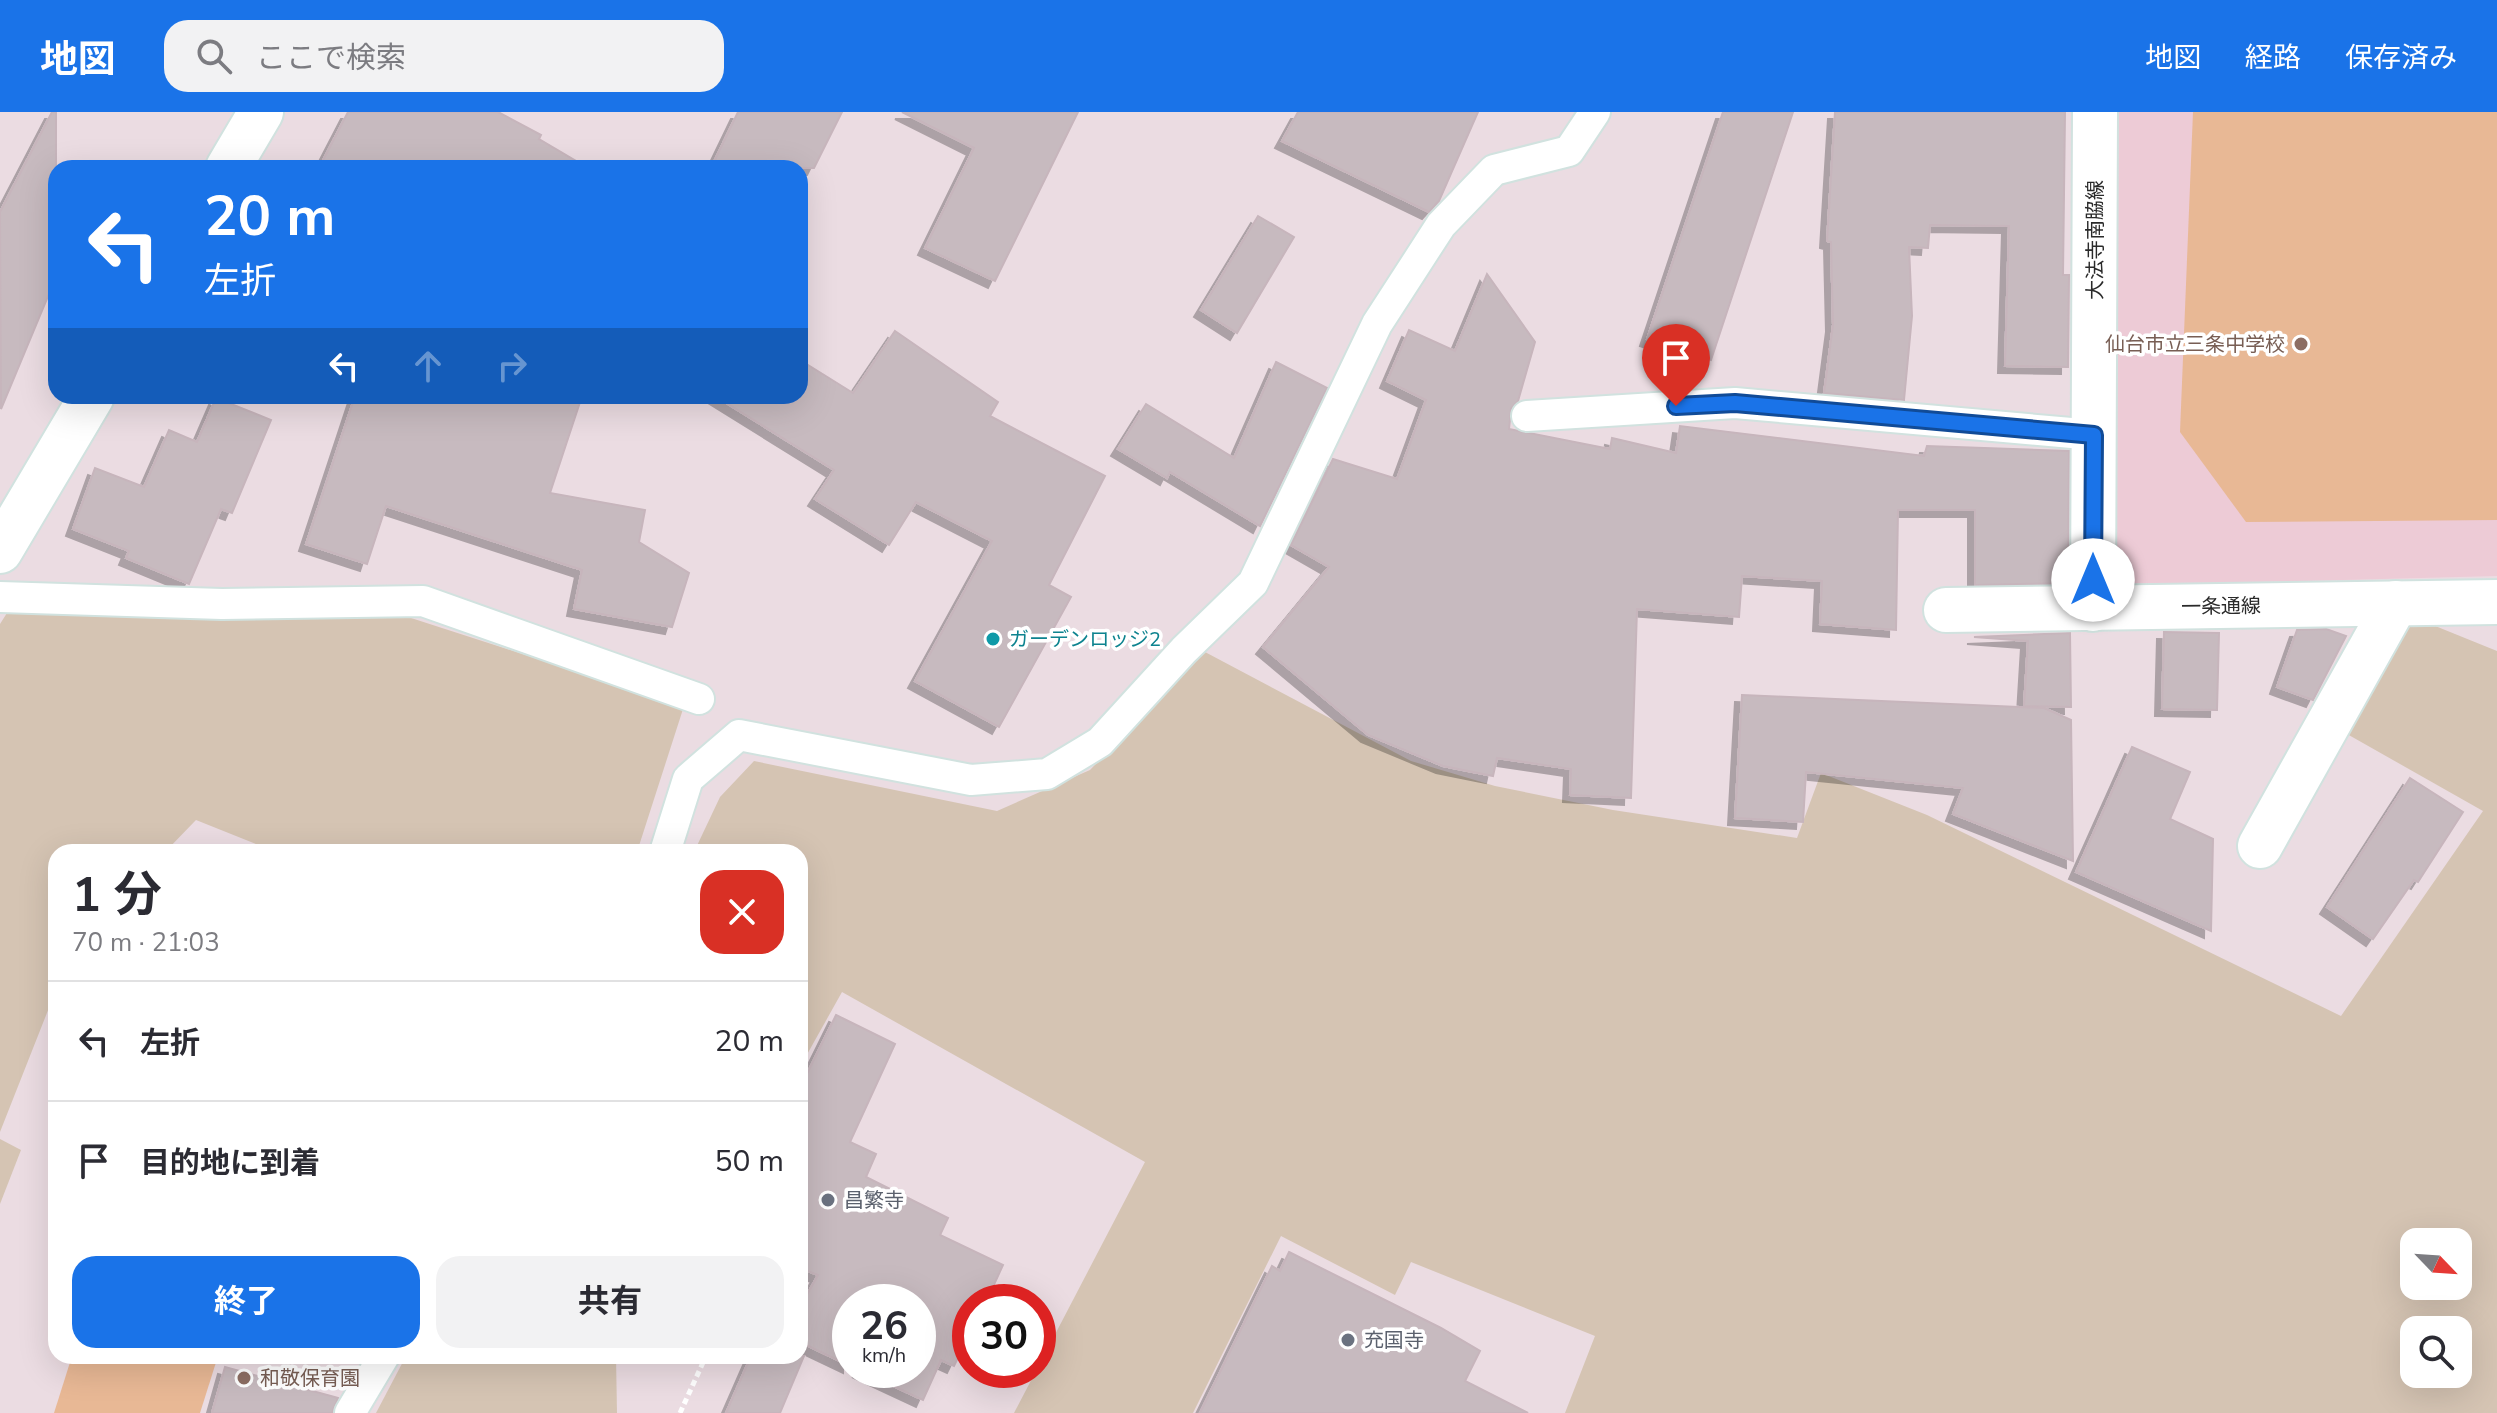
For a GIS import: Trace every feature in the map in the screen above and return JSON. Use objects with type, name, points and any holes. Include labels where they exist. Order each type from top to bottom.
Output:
[{"type":"street","points":[[233,160],[261,112]]},
{"type":"street","name":"大法寺南脇線","points":[[2093,609],[2095,112]]},
{"type":"street","points":[[0,551],[87,404]]},
{"type":"street","name":"一条通線","points":[[1946,610],[2497,602]]},
{"type":"street","points":[[2260,846],[2396,603]]},
{"type":"lane","points":[[668,844],[688,779],[739,735],[971,780],[1047,774],[1100,742],[1184,650],[1253,583],[1377,324],[1441,225],[1494,170],[1569,151],[1595,112]]},
{"type":"lane","points":[[1527,416],[1735,403],[2094,435]]},
{"type":"lane","points":[[0,597],[222,604],[423,601],[699,699]]},
{"type":"lane","points":[[350,1413],[379,1364]]},
{"type":"path","points":[[680,1413],[702,1364]]},
{"type":"shaded area","name":"仙台市立三条中学校","points":[[2105,112],[2497,112],[2497,576],[2106,586]]},
{"type":"shaded area","name":"仙台市立三条中学校","points":[[2193,112],[2497,112],[2497,520],[2246,522],[2180,432]]},
{"type":"shaded area","points":[[7,613],[408,617],[684,706],[640,844],[256,844],[196,820],[173,844],[48,844],[48,1010],[0,1132],[0,624]]},
{"type":"shaded area","points":[[2413,617],[2497,651],[2497,1413],[1565,1413],[1595,1336],[1411,1262],[1395,1295],[1281,1236],[1193,1413],[1014,1413],[1027,1388],[1056,1388],[1056,1333],[1145,1162],[842,992],[808,1053],[808,844],[698,844],[720,797],[754,761],[997,811],[1090,770],[1205,652],[1411,761],[1495,786],[1613,810],[1797,838],[1821,773],[1927,815],[2341,1016],[2483,811],[2347,734]]},
{"type":"shaded area","points":[[0,1139],[21,1150],[0,1204]]},
{"type":"shaded area","points":[[69,1364],[215,1364],[200,1413],[54,1413]]},
{"type":"shaded area","points":[[402,1364],[616,1364],[617,1413],[376,1413]]},
{"type":"building","points":[[52,112],[56,112],[56,160],[48,160],[48,296],[1,409],[0,212]]},
{"type":"building","points":[[348,112],[498,112],[541,135],[539,139],[574,160],[323,160]]},
{"type":"building","points":[[738,112],[842,112],[814,168],[808,168],[808,160],[715,160]]},
{"type":"building","points":[[902,112],[1078,112],[995,281],[925,248],[974,148]]},
{"type":"building","points":[[1298,112],[1478,112],[1439,201],[1429,212],[1282,141]]},
{"type":"building","points":[[1723,112],[1793,112],[1711,360],[1647,339]]},
{"type":"building","points":[[1835,112],[2065,112],[2063,275],[2069,275],[2068,367],[2005,366],[2009,226],[1930,225],[1928,248],[1909,247],[1912,316],[1904,400],[1824,393],[1833,325],[1831,242],[1827,241]]},
{"type":"building","points":[[1258,216],[1294,237],[1237,333],[1201,310]]},
{"type":"building","points":[[1487,274],[1535,342],[1518,401],[1511,409],[1509,429],[1610,449],[1612,438],[1676,453],[1680,426],[1924,456],[1927,446],[2069,451],[2068,583],[1975,585],[1975,510],[1898,510],[1896,630],[1820,624],[1822,581],[1742,576],[1739,617],[1637,609],[1631,798],[1570,795],[1571,769],[1497,758],[1493,776],[1443,766],[1368,735],[1263,647],[1329,567],[1291,545],[1333,459],[1397,479],[1426,400],[1387,381],[1409,330],[1455,351]]},
{"type":"building","points":[[895,331],[998,402],[990,416],[1105,476],[1049,585],[1071,597],[999,727],[915,681],[992,541],[916,502],[889,545],[815,499],[834,470],[728,404],[808,404],[808,365],[853,393]]},
{"type":"building","points":[[1276,362],[1327,388],[1260,526],[1170,472],[1167,478],[1118,449],[1146,404],[1234,458]]},
{"type":"building","points":[[213,404],[231,404],[271,420],[232,513],[221,509],[189,584],[126,558],[129,551],[73,529],[95,468],[144,487],[169,430],[197,442]]},
{"type":"building","points":[[352,404],[579,404],[550,493],[645,510],[639,542],[689,573],[672,627],[574,609],[582,570],[386,506],[367,564],[306,544]]},
{"type":"building","points":[[2326,629],[2346,636],[2313,700],[2277,687],[2297,630]]},
{"type":"building","points":[[2164,632],[2219,633],[2217,710],[2162,709]]},
{"type":"building","points":[[2070,633],[2071,707],[2024,706],[2028,641],[1974,637]]},
{"type":"building","points":[[1742,695],[2044,708],[2071,720],[2073,861],[1953,814],[1963,788],[1806,772],[1803,822],[1735,818]]},
{"type":"building","points":[[2132,747],[2190,772],[2170,819],[2213,839],[2211,931],[2076,872]]},
{"type":"building","points":[[2410,778],[2463,812],[2418,882],[2414,880],[2373,939],[2327,907]]},
{"type":"building","name":"昌繁寺","points":[[836,1015],[895,1044],[850,1142],[876,1154],[866,1177],[948,1218],[940,1235],[1003,1265],[994,1284],[952,1284],[952,1365],[941,1360],[936,1371],[936,1284],[832,1284],[832,1357],[808,1346],[808,1293],[818,1275],[808,1271],[808,1072]]},
{"type":"building","name":"充国寺","points":[[1289,1252],[1441,1328],[1480,1351],[1465,1381],[1528,1413],[1200,1413],[1272,1266],[1280,1271]]},
{"type":"building","points":[[747,1364],[801,1364],[780,1413],[726,1413]]},
{"type":"building","name":"和敬保育園","points":[[225,1367],[338,1398],[332,1413],[212,1413]]},
{"type":"building","name":"昌繁寺","points":[[897,1388],[928,1388],[923,1400]]},
{"type":"place","name":"仙台市立三条中学校","points":[[2301,344]]},
{"type":"place","name":"ガーデンロッジ2","points":[[993,639]]},
{"type":"place","name":"昌繁寺","points":[[828,1200]]},
{"type":"place","name":"充国寺","points":[[1348,1340]]},
{"type":"place","name":"和敬保育園","points":[[244,1378]]},
{"type":"route","points":[[1676,406],[1735,403],[2094,435],[2093,580]]}]
